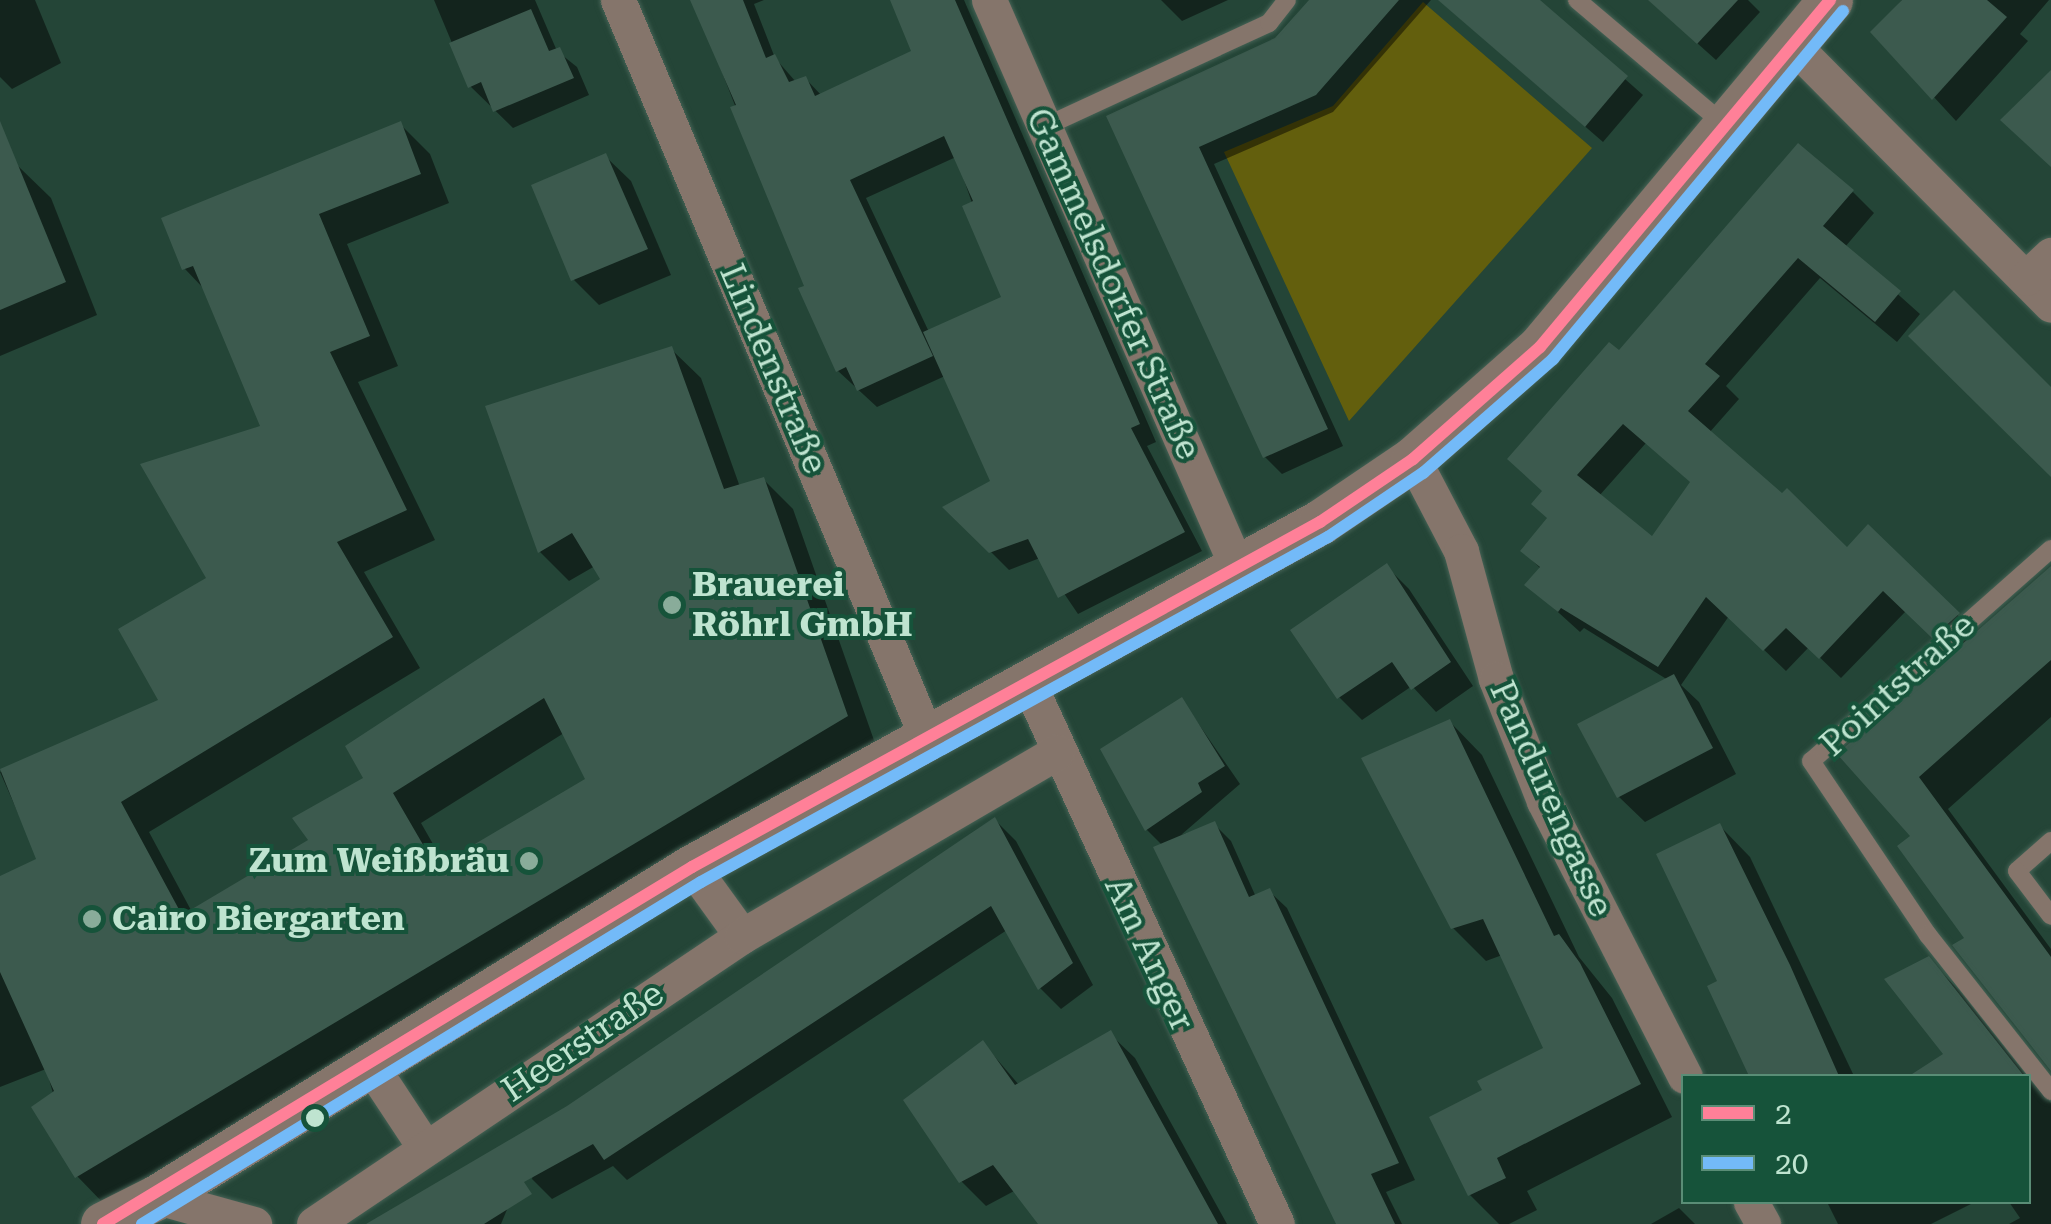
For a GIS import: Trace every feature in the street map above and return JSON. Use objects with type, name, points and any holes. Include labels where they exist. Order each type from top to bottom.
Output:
[{"type":"street","name":"Lindenstraße","points":[[618,0],[927,738]]},
{"type":"street","name":"Gammelsdorfer Straße","points":[[988,0],[1237,567]]},
{"type":"street","points":[[102,1224],[158,1197],[369,1063],[692,867],[1320,522],[1414,459],[1540,346],[1830,0]]},
{"type":"street","points":[[1793,46],[2038,266],[2051,305]]},
{"type":"street","name":"Pandurengasse","points":[[1414,459],[1461,551],[1496,679],[1544,801],[1683,1074]]},
{"type":"street","name":"Am Anger","points":[[1028,682],[1277,1224]]},
{"type":"street","name":"Heerstraße","points":[[314,1224],[742,936],[1057,752]]},
{"type":"street","points":[[692,867],[742,936]]},
{"type":"street","points":[[369,1063],[425,1148]]},
{"type":"street","points":[[158,1197],[254,1224]]},
{"type":"lane","points":[[1044,127],[1269,22],[1288,0]]},
{"type":"lane","points":[[1576,0],[1726,126]]},
{"type":"lane","name":"Pointstraße","points":[[2051,549],[1812,762],[1928,934],[2051,1092]]},
{"type":"lane","points":[[2051,841],[2017,871],[2051,916]]},
{"type":"shaded area","points":[[1423,2],[1592,148],[1349,421],[1224,152],[1333,106]]},
{"type":"building","points":[[690,0],[743,0],[766,58],[775,54],[789,82],[806,76],[815,96],[911,51],[890,0],[955,0],[1140,424],[1131,428],[1185,532],[1058,598],[1028,539],[989,553],[942,507],[990,481],[923,332],[1001,297],[962,206],[973,201],[944,136],[850,180],[933,356],[857,391],[846,367],[836,372],[798,288],[804,286],[730,107],[736,105]]},
{"type":"building","points":[[1309,0],[1399,0],[1316,95],[1199,147],[1328,429],[1263,458],[1106,116],[1275,38]]},
{"type":"building","points":[[1438,0],[1540,0],[1628,76],[1585,127]]},
{"type":"building","points":[[1648,0],[1738,0],[1697,44]]},
{"type":"building","points":[[1902,0],[1987,0],[2007,17],[1932,100],[1870,32]]},
{"type":"building","points":[[531,9],[549,51],[560,47],[574,78],[493,112],[481,82],[468,88],[449,43]]},
{"type":"building","points":[[2051,70],[2051,167],[2000,120]]},
{"type":"building","points":[[0,121],[66,282],[0,310]]},
{"type":"building","points":[[401,121],[421,174],[319,214],[370,336],[330,352],[407,510],[337,542],[393,637],[121,802],[182,915],[308,840],[292,818],[363,778],[345,746],[600,579],[572,533],[538,553],[485,406],[672,346],[724,489],[764,477],[848,716],[75,1178],[31,1107],[54,1091],[0,972],[0,876],[36,859],[0,769],[158,700],[118,629],[206,578],[140,464],[260,426],[193,266],[182,270],[161,218]],"holes":[[[544,698],[585,779],[436,867],[393,793]]]},
{"type":"building","points":[[1798,143],[1854,190],[1823,226],[1901,291],[1875,322],[1798,258],[1705,364],[1720,376],[1688,411],[1782,493],[1787,488],[1847,547],[1868,524],[1960,613],[1932,638],[1883,591],[1819,659],[1786,628],[1763,651],[1706,597],[1658,667],[1561,608],[1558,612],[1524,585],[1540,567],[1520,551],[1547,518],[1531,504],[1542,491],[1507,459],[1609,342],[1619,350]],"holes":[[[1623,424],[1690,482],[1652,536],[1577,475]]]},
{"type":"building","points":[[606,153],[648,249],[571,281],[531,185]]},
{"type":"building","points":[[1954,290],[2051,387],[2051,477],[1908,336]]},
{"type":"building","points":[[1387,563],[1451,662],[1411,690],[1392,662],[1337,699],[1290,630]]},
{"type":"building","points":[[2051,566],[2051,660],[1919,777],[2051,957],[2051,1071],[1952,945],[1964,938],[1897,846],[1910,836],[1837,754]]},
{"type":"building","points":[[1674,674],[1713,748],[1617,798],[1577,724]]},
{"type":"building","points":[[1182,697],[1225,766],[1198,783],[1202,792],[1145,831],[1100,749]]},
{"type":"building","points":[[1450,719],[1554,936],[1559,934],[1580,963],[1641,1084],[1497,1158],[1506,1178],[1468,1196],[1429,1117],[1482,1090],[1477,1081],[1543,1048],[1483,919],[1451,929],[1361,758]]},
{"type":"building","points":[[995,817],[1073,963],[1038,990],[991,906],[604,1160],[593,1144],[524,1182],[532,1194],[484,1224],[366,1224],[567,1106]]},
{"type":"building","points":[[1215,821],[1249,897],[1270,888],[1399,1163],[1371,1174],[1395,1224],[1336,1224],[1153,847]]},
{"type":"building","points":[[1720,823],[1838,1074],[1748,1074],[1707,986],[1717,981],[1656,854]]},
{"type":"building","points":[[1929,956],[2022,1074],[1912,1074],[1943,1054],[1884,979]]},
{"type":"building","points":[[1111,1030],[1218,1224],[1038,1224],[993,1165],[959,1183],[903,1100],[983,1040],[1015,1085]]},
{"type":"transit line","name":"2","points":[[103,1224],[692,867],[1320,522],[1413,459],[1540,347],[1830,0]]},
{"type":"transit line","name":"20","points":[[142,1224],[701,882],[1328,537],[1423,473],[1553,359],[1843,11]]},
{"type":"place","name":"Brauerei Röhrl GmbH","points":[[672,605]]},
{"type":"place","name":"Zum Weißbräu","points":[[529,861]]},
{"type":"place","name":"Cairo Biergarten","points":[[92,919]]}]
